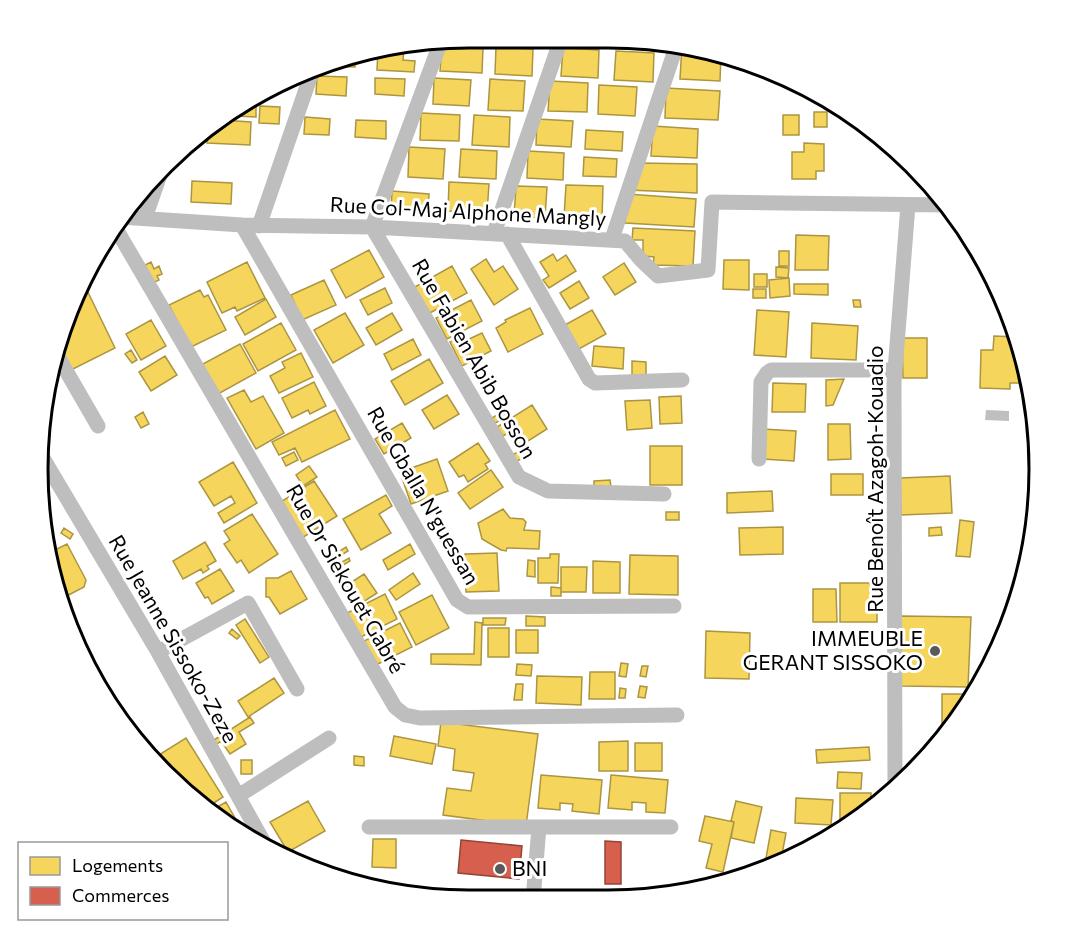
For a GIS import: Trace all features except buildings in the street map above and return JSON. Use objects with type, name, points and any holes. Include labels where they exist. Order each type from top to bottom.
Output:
[{"type":"street","points":[[558,48],[500,234],[589,379],[595,383],[682,380]]},
{"type":"street","points":[[372,227],[438,49]]},
{"type":"street","points":[[612,239],[675,54]]},
{"type":"street","points":[[259,226],[309,79]]},
{"type":"street","points":[[145,218],[156,187]]},
{"type":"street","name":"Rue Col-Maj Alphone Mangly","points":[[132,217],[259,226],[372,227],[625,240],[640,260],[658,276],[708,270],[711,202],[936,205]]},
{"type":"street","name":"Rue Benoît Azagoh-Kouadio","points":[[895,777],[895,370],[908,205]]},
{"type":"street","name":"Rue Gballa N'guessan","points":[[242,225],[458,600],[468,607],[674,606]]},
{"type":"street","name":"Rue Fabien Abib Bosson","points":[[372,227],[519,477],[548,491],[664,494]]},
{"type":"street","name":"Rue Dr Siekouet Gabré","points":[[119,235],[395,707],[405,715],[420,718],[676,715]]},
{"type":"street","points":[[61,363],[99,426]]},
{"type":"street","points":[[759,459],[761,382],[771,370],[895,370]]},
{"type":"street","name":"Rue Jeanne Sissoko-Zeze","points":[[48,467],[158,652],[260,835]]},
{"type":"street","points":[[158,652],[248,603],[297,689]]},
{"type":"street","points":[[238,795],[329,738]]},
{"type":"street","points":[[369,827],[671,827]]},
{"type":"street","points":[[534,890],[539,827]]},
{"type":"shaded area","points":[[986,410],[1009,411],[1009,421],[985,420]]},
{"type":"place","name":"IMMEUBLE GERANT SISSOKO","points":[[935,651]]},
{"type":"place","name":"BNI","points":[[500,869]]}]
